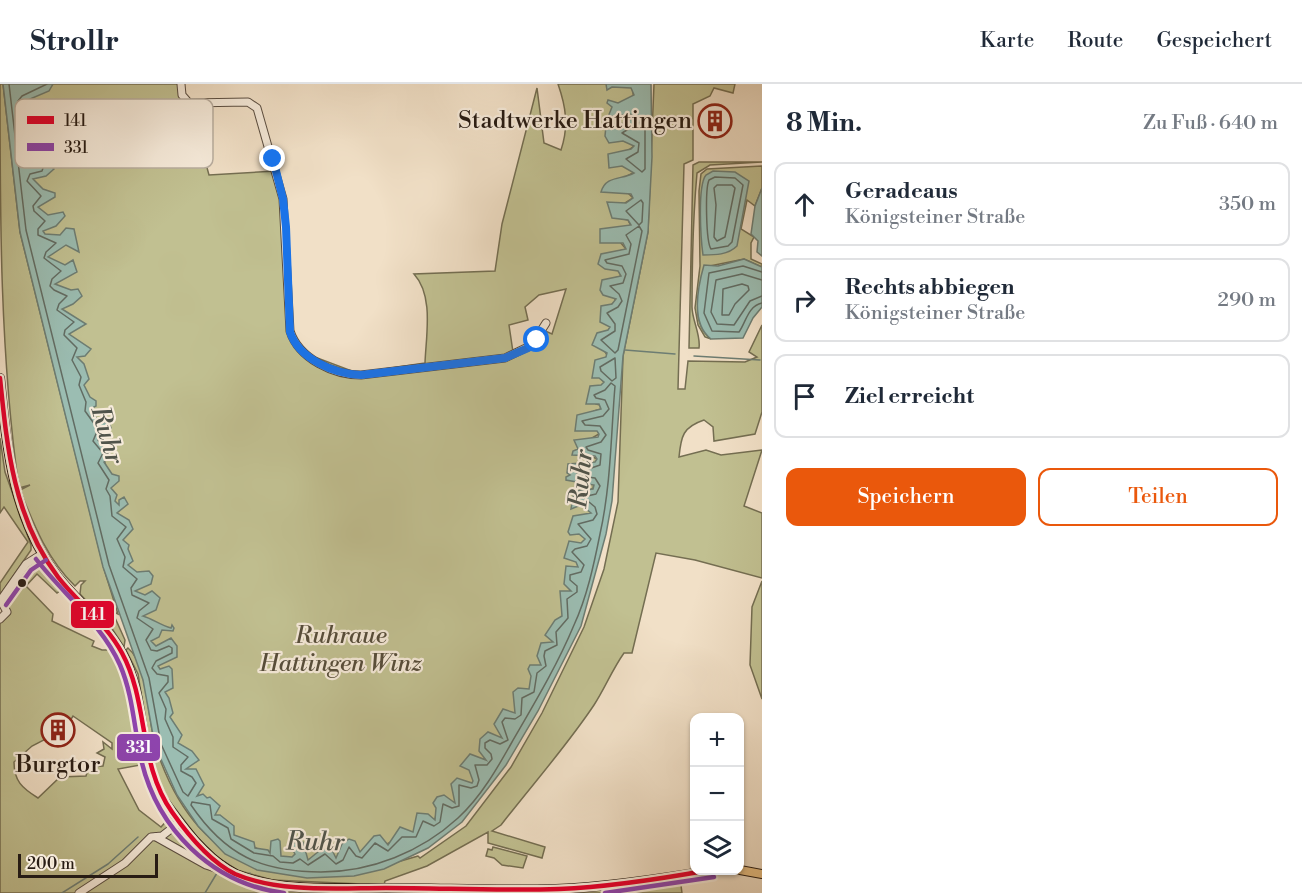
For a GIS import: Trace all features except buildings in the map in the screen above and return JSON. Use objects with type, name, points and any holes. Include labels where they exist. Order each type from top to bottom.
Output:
[{"type":"main road","points":[[0,378],[11,476],[30,531],[42,554],[61,581],[105,628],[124,657],[132,676],[153,779],[165,803],[180,822],[222,865],[255,880],[328,888],[564,889],[643,882],[690,874]]},
{"type":"main road","points":[[744,871],[762,874]]},
{"type":"street","points":[[181,84],[184,99]]},
{"type":"street","points":[[213,103],[248,102],[257,108],[283,199],[290,332],[299,348],[315,361],[340,372],[361,375],[497,359],[512,356],[532,345],[546,323]]},
{"type":"street","points":[[0,619],[7,612],[0,601],[26,564],[42,554]]},
{"type":"street","points":[[80,893],[125,863],[151,837],[156,837],[180,822]]},
{"type":"street","points":[[156,837],[206,865],[218,869],[222,865]]},
{"type":"green space","points":[[0,84],[3,84],[20,232],[104,569],[118,614],[112,611],[125,640],[124,647],[111,627],[80,594],[81,585],[85,581],[80,581],[75,586],[49,553],[20,490],[30,485],[19,488],[5,337],[1,236]]},
{"type":"green space","name":"Ruhraue Hattingen Winz","points":[[21,84],[181,84],[187,99],[23,99]]},
{"type":"green space","name":"Ruhraue Hattingen Winz","points":[[558,84],[633,84],[634,146],[629,150],[628,168],[635,172],[627,176],[626,191],[633,198],[625,203],[623,219],[628,220],[631,226],[622,228],[620,242],[626,249],[619,251],[621,276],[615,278],[615,302],[612,304],[608,323],[611,327],[604,350],[607,355],[599,377],[604,382],[596,404],[600,405],[601,409],[594,411],[599,434],[592,438],[591,456],[597,459],[593,489],[589,489],[591,513],[581,562],[542,680],[472,783],[455,803],[436,814],[435,820],[431,818],[413,832],[365,854],[320,862],[270,856],[231,834],[197,796],[185,769],[165,702],[130,573],[105,463],[47,257],[31,168],[207,168],[209,175],[275,171],[279,183],[292,337],[304,353],[357,373],[425,363],[427,304],[420,283],[414,274],[495,271],[502,224],[537,88],[544,143],[561,150],[566,117]],"holes":[[[566,289],[552,334],[543,330],[535,349],[513,352],[509,325],[528,320],[525,307],[539,295]]]},
{"type":"green space","points":[[654,84],[735,84],[733,93],[714,88],[710,96],[693,104],[693,160],[684,164],[678,389],[685,389],[688,361],[745,362],[757,357],[749,352],[762,325],[762,412],[755,434],[714,441],[713,427],[704,420],[697,423],[684,433],[679,457],[706,450],[721,455],[762,450],[744,506],[762,513],[762,578],[695,560],[656,553],[632,653],[624,653],[594,705],[572,736],[501,825],[492,831],[545,847],[542,858],[488,843],[488,832],[427,866],[385,881],[384,885],[272,880],[237,870],[217,857],[197,837],[164,794],[152,762],[138,674],[126,650],[128,648],[135,656],[140,667],[156,748],[175,793],[198,827],[226,851],[258,866],[294,873],[332,874],[418,856],[420,858],[466,826],[511,767],[542,713],[584,627],[604,569],[618,502],[623,356],[648,232]]},
{"type":"green space","points":[[699,162],[762,162],[710,165],[697,173],[692,307],[699,348],[689,348],[693,165]]},
{"type":"green space","points":[[762,166],[762,188],[755,206],[747,200],[741,229],[754,237],[751,243],[751,259],[762,264],[762,267],[744,259],[710,266],[703,271],[698,298],[698,316],[700,325],[711,339],[705,337],[698,325],[695,308],[700,266],[699,191],[701,174],[707,169]]},
{"type":"green space","points":[[0,438],[5,472],[31,550],[0,595],[0,583],[28,542],[4,507],[0,513]]},
{"type":"green space","points":[[40,564],[61,590],[57,593],[37,574],[26,586],[53,614],[52,621],[94,641],[92,646],[102,650],[113,650],[115,646],[130,679],[146,764],[118,769],[139,810],[161,827],[171,816],[230,875],[300,890],[507,893],[0,893],[0,622],[10,614],[4,602],[26,571]],"holes":[[[73,716],[112,743],[112,749],[103,742],[104,749],[97,753],[105,757],[103,766],[89,767],[86,776],[60,777],[38,798],[23,787],[17,779],[14,762],[32,746],[65,729]]]},
{"type":"green space","points":[[762,581],[762,699],[750,665],[752,607]]},
{"type":"green space","points":[[493,847],[527,856],[523,868],[502,865],[494,858],[486,856],[488,849],[492,850]]},
{"type":"green space","points":[[680,878],[682,893],[507,893]]},
{"type":"water","name":"Ruhr","points":[[3,84],[53,84],[49,91],[30,99],[15,99],[15,168],[53,168],[46,176],[33,179],[43,189],[55,193],[55,197],[38,207],[48,215],[63,212],[65,216],[56,226],[43,231],[45,234],[60,235],[66,228],[74,229],[79,252],[66,245],[48,257],[65,265],[73,260],[77,272],[55,284],[71,290],[78,289],[82,296],[73,304],[62,309],[86,324],[69,334],[91,349],[85,356],[77,357],[84,364],[89,379],[84,385],[90,397],[96,401],[96,406],[90,409],[100,423],[109,422],[111,428],[98,440],[111,455],[104,462],[112,474],[119,476],[119,481],[111,488],[117,495],[115,501],[119,505],[119,500],[124,497],[128,504],[117,513],[129,520],[133,529],[123,540],[129,545],[128,549],[133,561],[128,565],[137,572],[149,571],[153,576],[151,584],[135,591],[145,595],[152,591],[160,598],[156,610],[143,616],[171,628],[172,625],[174,628],[173,631],[162,630],[159,637],[151,641],[156,646],[171,638],[177,646],[177,657],[158,666],[160,669],[169,666],[172,669],[173,688],[165,692],[173,713],[170,717],[182,735],[178,743],[192,751],[199,760],[186,769],[196,769],[204,785],[197,796],[203,794],[207,798],[210,797],[220,806],[215,815],[220,815],[234,826],[234,835],[254,842],[255,848],[268,850],[270,853],[271,841],[278,839],[281,856],[292,857],[295,854],[291,847],[293,843],[303,842],[308,860],[324,847],[332,850],[336,858],[342,844],[349,839],[355,841],[360,852],[374,836],[380,835],[388,845],[400,827],[413,832],[417,813],[428,814],[435,820],[436,808],[433,803],[437,797],[444,795],[455,803],[451,784],[457,778],[472,783],[473,781],[469,770],[460,766],[470,754],[486,760],[479,751],[480,739],[488,732],[502,738],[494,724],[503,709],[515,713],[513,692],[518,688],[529,689],[531,676],[528,669],[530,665],[541,665],[537,656],[541,643],[553,642],[545,635],[555,620],[562,616],[560,591],[571,591],[564,584],[566,566],[578,567],[576,562],[564,558],[569,541],[581,543],[585,539],[579,534],[570,535],[568,532],[573,516],[591,513],[581,505],[571,509],[574,491],[593,489],[594,485],[566,480],[566,477],[570,475],[567,473],[568,464],[595,462],[597,459],[595,456],[572,455],[573,451],[578,449],[574,440],[598,437],[599,434],[597,431],[575,431],[577,415],[601,409],[599,404],[586,404],[590,386],[601,385],[604,382],[599,378],[592,378],[595,360],[606,357],[607,353],[592,345],[597,333],[608,330],[610,327],[600,322],[601,306],[612,304],[616,299],[603,295],[600,290],[602,280],[621,276],[618,271],[605,269],[598,264],[601,254],[626,249],[623,243],[600,243],[600,229],[631,225],[628,220],[612,218],[607,202],[626,203],[633,198],[631,194],[601,192],[610,180],[634,173],[622,166],[609,168],[608,154],[631,149],[634,146],[623,141],[609,143],[605,136],[606,126],[625,123],[634,117],[630,114],[608,117],[612,107],[607,103],[608,100],[618,103],[634,95],[631,88],[612,87],[607,90],[606,84],[651,84],[652,157],[648,232],[623,356],[612,501],[606,534],[581,626],[538,711],[506,765],[462,822],[428,848],[384,869],[354,876],[307,878],[257,870],[225,854],[198,826],[177,795],[155,746],[143,680],[103,567],[20,232]]},
{"type":"water","points":[[713,171],[735,172],[749,181],[737,246],[725,253],[703,255],[701,190],[706,175]]},
{"type":"water","points":[[762,188],[762,256],[757,252],[758,241],[751,234],[755,206]]},
{"type":"water","points":[[744,259],[762,267],[762,307],[753,318],[743,338],[711,339],[700,324],[697,304],[704,265],[718,266]]},
{"type":"waterway","points":[[625,350],[675,354]]},
{"type":"waterway","points":[[694,356],[760,360]]},
{"type":"waterway","points":[[62,893],[108,864],[138,837]]},
{"type":"waterway","points":[[205,893],[217,873],[229,875]]},
{"type":"transit line","name":"141","points":[[0,378],[15,482],[31,531],[58,577],[108,632],[122,653],[131,672],[148,754],[161,793],[192,838],[225,869],[252,880],[271,884],[329,889],[559,889],[690,873]]},
{"type":"transit line","name":"331","points":[[36,559],[93,623],[120,665],[128,688],[141,759],[149,784],[174,830],[211,865],[258,888],[284,893]]},
{"type":"transit line","name":"331","points":[[6,605],[31,570],[46,560]]},
{"type":"transit line","name":"331","points":[[605,893],[714,877]]},
{"type":"place","name":"Stadtwerke Hattingen","points":[[715,121]]},
{"type":"place","name":"Burgtor","points":[[58,730]]},
{"type":"route","points":[[273,159],[283,199],[286,227],[287,302],[290,332],[299,348],[315,361],[340,372],[361,375],[443,363],[505,358],[528,348],[537,340]]}]
